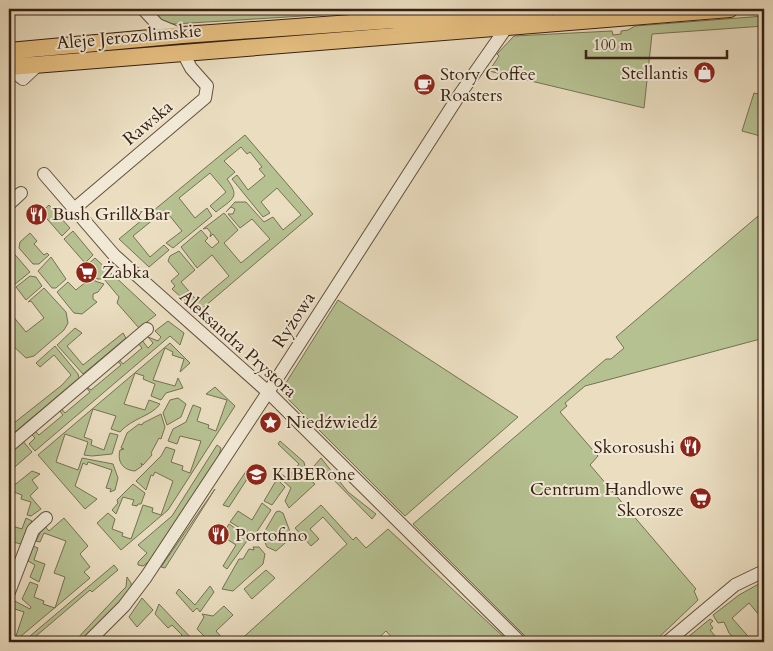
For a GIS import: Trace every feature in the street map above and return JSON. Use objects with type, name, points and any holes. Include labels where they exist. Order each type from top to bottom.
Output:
[{"type":"main road","name":"Aleje Jerozolimskie","points":[[9,51],[182,35],[520,9],[547,9]]},
{"type":"main road","name":"Aleje Jerozolimskie","points":[[9,68],[38,64],[730,9]]},
{"type":"street","name":"Ryżowa","points":[[88,642],[119,611],[144,580],[460,94],[520,9]]},
{"type":"street","points":[[147,13],[166,29],[182,35]]},
{"type":"street","points":[[137,40],[148,29],[147,13]]},
{"type":"street","name":"Rawska","points":[[74,209],[205,98],[207,86],[191,68],[183,53]]},
{"type":"street","name":"Aleksandra Prystora","points":[[44,174],[114,256],[268,392],[520,642]]},
{"type":"street","points":[[9,204],[21,194]]},
{"type":"street","points":[[9,446],[147,329]]},
{"type":"street","points":[[9,592],[13,571],[34,530],[46,518]]},
{"type":"street","points":[[667,642],[734,586],[764,570]]},
{"type":"green space","points":[[153,9],[416,9],[165,24]]},
{"type":"green space","points":[[764,16],[764,26],[652,34],[644,108],[489,71],[499,56],[497,54],[514,36],[612,31],[613,35],[621,34],[621,31],[635,26]]},
{"type":"green space","points":[[764,92],[764,137],[742,131],[754,93],[763,95]]},
{"type":"green space","points":[[245,135],[313,214],[204,307],[225,332],[222,334],[172,289],[175,286],[171,281],[179,274],[168,261],[170,256],[179,251],[195,270],[181,282],[198,302],[229,276],[212,255],[197,268],[181,247],[201,230],[208,238],[205,241],[212,248],[219,242],[213,234],[210,237],[211,233],[207,228],[203,229],[224,213],[238,230],[224,243],[241,263],[270,239],[252,219],[240,228],[228,214],[233,214],[235,209],[231,207],[226,212],[235,202],[246,202],[264,222],[273,217],[283,230],[301,215],[277,188],[261,202],[270,213],[263,217],[232,179],[237,175],[248,190],[265,176],[259,169],[262,167],[250,152],[247,154],[241,147],[224,161],[235,172],[227,179],[234,194],[230,201],[216,212],[210,206],[226,192],[210,173],[179,198],[195,218],[207,208],[212,216],[173,248],[166,243],[182,231],[165,210],[133,236],[150,257],[164,245],[169,250],[149,267],[119,239]]},
{"type":"green space","points":[[49,205],[70,228],[62,236],[41,212]]},
{"type":"green space","points":[[764,211],[764,338],[585,386],[565,403],[567,406],[560,412],[598,456],[590,465],[696,589],[694,591],[698,600],[654,642],[531,642],[413,524],[606,359],[611,359],[624,348],[616,337]]},
{"type":"green space","points":[[73,231],[93,255],[85,263],[64,239]]},
{"type":"green space","points":[[30,233],[37,241],[34,244],[44,255],[47,253],[49,255],[39,264],[33,264],[19,248],[20,242]]},
{"type":"green space","points":[[11,250],[30,272],[14,285],[9,278],[9,252]]},
{"type":"green space","points":[[51,257],[66,279],[56,288],[52,288],[38,271]]},
{"type":"green space","points":[[95,258],[156,315],[139,328],[117,303],[119,297],[104,279],[97,279],[86,266]]},
{"type":"green space","points":[[30,276],[36,277],[42,286],[26,300],[16,287]]},
{"type":"green space","points":[[92,277],[95,281],[104,284],[98,292],[93,294],[93,299],[97,302],[82,314],[74,313],[57,292],[68,282],[76,290]]},
{"type":"green space","points":[[44,288],[66,312],[68,323],[64,330],[34,356],[26,358],[9,342],[9,318],[12,315],[26,332],[44,318],[31,301],[28,302]]},
{"type":"green space","points":[[338,300],[518,417],[405,516],[284,395],[284,386]]},
{"type":"green space","points":[[168,321],[184,333],[180,345],[170,336],[35,451],[29,444],[35,438],[31,434],[34,430],[39,435],[63,415],[58,409],[60,407],[65,413],[90,392],[85,386],[91,390],[121,365],[117,360],[118,358],[123,364],[142,348],[137,342],[141,339],[148,348],[153,343],[148,337],[158,341],[161,337],[155,331]]},
{"type":"green space","points":[[75,328],[82,333],[67,346],[83,365],[123,333],[126,338],[83,374],[57,345]]},
{"type":"green space","points":[[170,343],[190,363],[180,372],[184,359],[172,355],[173,352],[165,348],[153,380],[175,386],[178,378],[183,388],[166,393],[161,400],[151,396],[155,384],[143,379],[144,376],[135,373],[124,404],[145,410],[149,400],[160,404],[152,411],[130,423],[120,432],[111,429],[116,416],[93,409],[84,437],[92,440],[91,445],[104,450],[110,433],[118,435],[112,454],[84,455],[88,442],[65,434],[56,462],[78,470],[82,458],[113,464],[118,478],[115,490],[110,492],[111,489],[106,488],[112,470],[88,462],[87,465],[83,463],[75,486],[97,499],[85,509],[38,455]]},
{"type":"green space","points":[[55,346],[78,374],[79,378],[9,437],[9,427],[62,385],[71,375],[54,355],[40,367],[36,363]]},
{"type":"green space","points":[[215,387],[235,406],[168,510],[121,550],[97,523],[108,513],[115,519],[112,529],[123,533],[122,536],[131,539],[143,505],[153,508],[152,512],[161,515],[173,481],[155,472],[153,476],[151,475],[146,490],[136,481],[161,456],[166,447],[175,450],[171,462],[183,466],[182,470],[190,473],[201,441],[180,436],[177,444],[168,441],[173,429],[186,422],[193,405],[201,408],[197,421],[209,425],[208,428],[216,431],[227,400],[206,394]]},
{"type":"green space","points":[[178,398],[186,404],[181,417],[167,425],[163,413],[170,400]]},
{"type":"green space","points":[[161,414],[165,427],[161,439],[159,438],[151,453],[152,455],[143,465],[141,463],[142,466],[135,471],[127,469],[120,462],[119,454],[120,450],[124,449],[121,448],[127,433],[139,424],[142,425]]},
{"type":"green space","points":[[22,440],[32,452],[9,472],[9,451]]},
{"type":"green space","points":[[280,441],[304,462],[305,467],[300,472],[315,484],[289,508],[285,501],[291,488],[279,477],[281,474],[287,478],[299,464],[278,444]]},
{"type":"green space","points":[[217,445],[221,448],[218,459],[151,560],[143,566],[138,565],[138,562],[147,553],[138,545],[172,516]]},
{"type":"green space","points":[[321,458],[348,492],[376,514],[372,519],[325,471],[323,473],[314,466]]},
{"type":"green space","points":[[247,470],[251,473],[229,507],[223,505]]},
{"type":"green space","points":[[32,471],[40,474],[32,480],[38,488],[30,496],[41,509],[31,516],[27,515],[31,502],[21,499],[22,495],[11,491],[9,497],[9,484],[12,487]]},
{"type":"green space","points":[[277,479],[285,487],[272,505],[264,501]]},
{"type":"green space","points":[[133,484],[145,493],[141,504],[137,506],[132,505],[134,500],[123,497],[116,514],[112,510],[118,503],[117,500]]},
{"type":"green space","points":[[215,489],[165,568],[161,567]]},
{"type":"green space","points":[[262,503],[271,510],[254,536],[230,522],[238,511],[252,520]]},
{"type":"green space","points":[[321,505],[353,540],[356,537],[366,548],[388,529],[509,642],[396,642],[386,631],[374,642],[238,642],[347,544],[323,517],[310,529],[319,539],[311,546],[295,528]]},
{"type":"green space","points":[[276,512],[283,513],[292,537],[276,551],[267,547],[262,536]]},
{"type":"green space","points":[[26,518],[32,521],[21,544],[9,541],[9,525],[22,529]]},
{"type":"green space","points":[[64,518],[88,546],[80,554],[90,567],[84,572],[90,578],[55,607],[65,577],[54,573],[66,541],[44,533],[40,542],[36,541],[44,525],[49,531]]},
{"type":"green space","points":[[229,524],[249,538],[227,569],[223,566],[236,545],[222,536]]},
{"type":"green space","points":[[33,546],[38,548],[34,560],[45,564],[39,582],[30,577],[35,565],[28,561]]},
{"type":"green space","points":[[253,547],[259,547],[265,554],[263,564],[233,591],[222,589],[239,559],[243,559],[249,549],[254,550]]},
{"type":"green space","points":[[114,565],[118,570],[92,592],[90,590],[29,642],[23,642]]},
{"type":"green space","points":[[266,570],[275,578],[252,599],[244,589]]},
{"type":"green space","points":[[127,577],[131,583],[131,589],[106,618],[80,642],[74,642],[126,587]]},
{"type":"green space","points":[[764,581],[764,610],[759,615],[749,603],[732,618],[753,642],[737,642],[729,633],[724,622],[718,623],[713,615],[739,595]]},
{"type":"green space","points":[[30,582],[38,585],[34,597],[44,601],[43,604],[55,608],[14,642],[24,612],[9,607],[9,598],[30,609],[31,607],[22,599]]},
{"type":"green space","points":[[210,586],[214,592],[200,612],[197,608],[193,612],[176,593],[179,589],[195,605]]},
{"type":"green space","points":[[142,598],[153,610],[137,627],[129,617]]},
{"type":"green space","points":[[159,604],[195,642],[181,642],[178,639],[182,635],[172,625],[168,628],[155,614]]},
{"type":"green space","points":[[224,606],[233,615],[216,631],[226,642],[210,642],[197,629],[204,617],[202,614],[213,616]]},
{"type":"green space","points":[[710,619],[713,621],[710,624],[713,628],[710,630],[715,636],[714,638],[723,642],[708,642],[706,640],[703,642],[682,642]]},
{"type":"place","name":"Stellantis","points":[[704,73]]},
{"type":"place","name":"Story Coffee Roasters","points":[[424,84]]},
{"type":"place","name":"Bush Grill&Bar","points":[[36,214]]},
{"type":"place","name":"Żabka","points":[[86,272]]},
{"type":"place","name":"Niedźwiedź","points":[[270,422]]},
{"type":"place","name":"Skorosushi","points":[[691,447]]},
{"type":"place","name":"KIBERone","points":[[256,474]]},
{"type":"place","name":"Centrum Handlowe Skorosze","points":[[700,499]]},
{"type":"place","name":"Portofino","points":[[219,535]]}]
